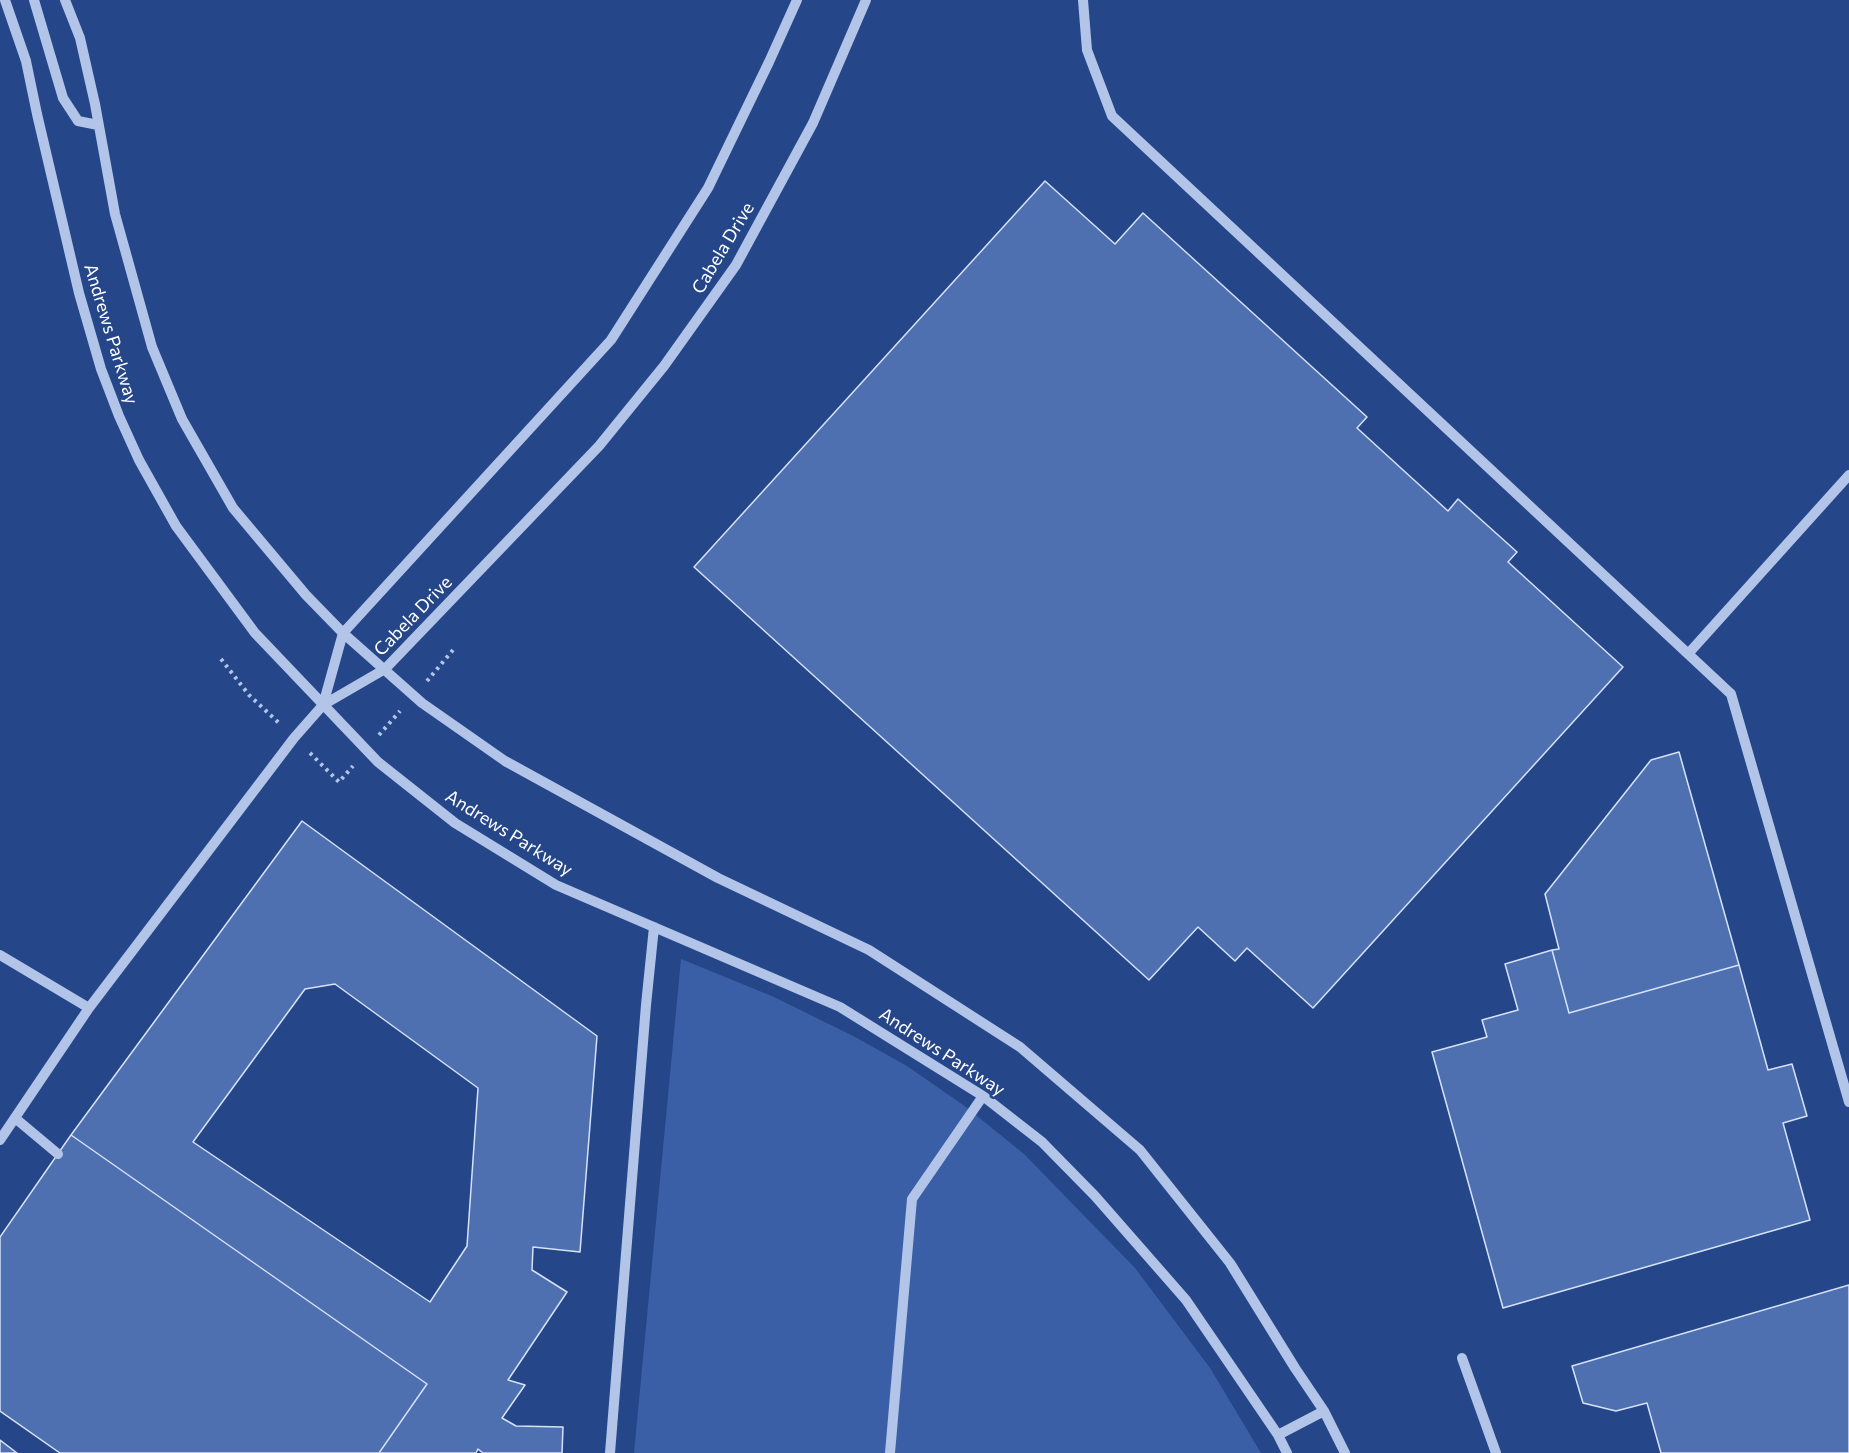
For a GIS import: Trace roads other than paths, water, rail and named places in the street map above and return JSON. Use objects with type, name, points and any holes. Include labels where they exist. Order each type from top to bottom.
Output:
[{"type":"street","name":"Andrews Parkway","points":[[5,0],[26,61],[79,292],[101,369],[139,460],[176,526],[255,633],[378,762],[455,823],[556,885],[840,1007],[983,1096],[1042,1142],[1095,1196],[1186,1300],[1278,1436],[1287,1453]]},
{"type":"street","points":[[33,0],[63,98],[78,121],[98,125]]},
{"type":"street","name":"Andrews Parkway","points":[[65,0],[80,38],[115,214],[149,336],[182,419],[233,508],[306,595],[343,633],[422,703],[505,761],[718,878],[869,950],[1020,1047],[1140,1150],[1230,1263],[1324,1411],[1345,1453]]},
{"type":"street","points":[[0,1140],[89,1008],[294,738],[323,705],[343,633],[611,340],[708,188],[797,0]]},
{"type":"street","name":"Cabela Drive","points":[[323,705],[385,669],[598,446],[671,357],[736,265],[813,123],[866,0]]},
{"type":"street","points":[[1083,0],[1087,50],[1112,117],[1731,694],[1849,1102]]},
{"type":"street","points":[[1688,654],[1849,475]]},
{"type":"street","points":[[610,1453],[654,927]]},
{"type":"street","points":[[0,955],[89,1008]]},
{"type":"street","points":[[890,1453],[912,1199],[983,1096]]},
{"type":"street","points":[[15,1118],[58,1154]]},
{"type":"street","points":[[1461,1358],[1496,1453]]},
{"type":"street","points":[[1278,1436],[1324,1411]]}]
